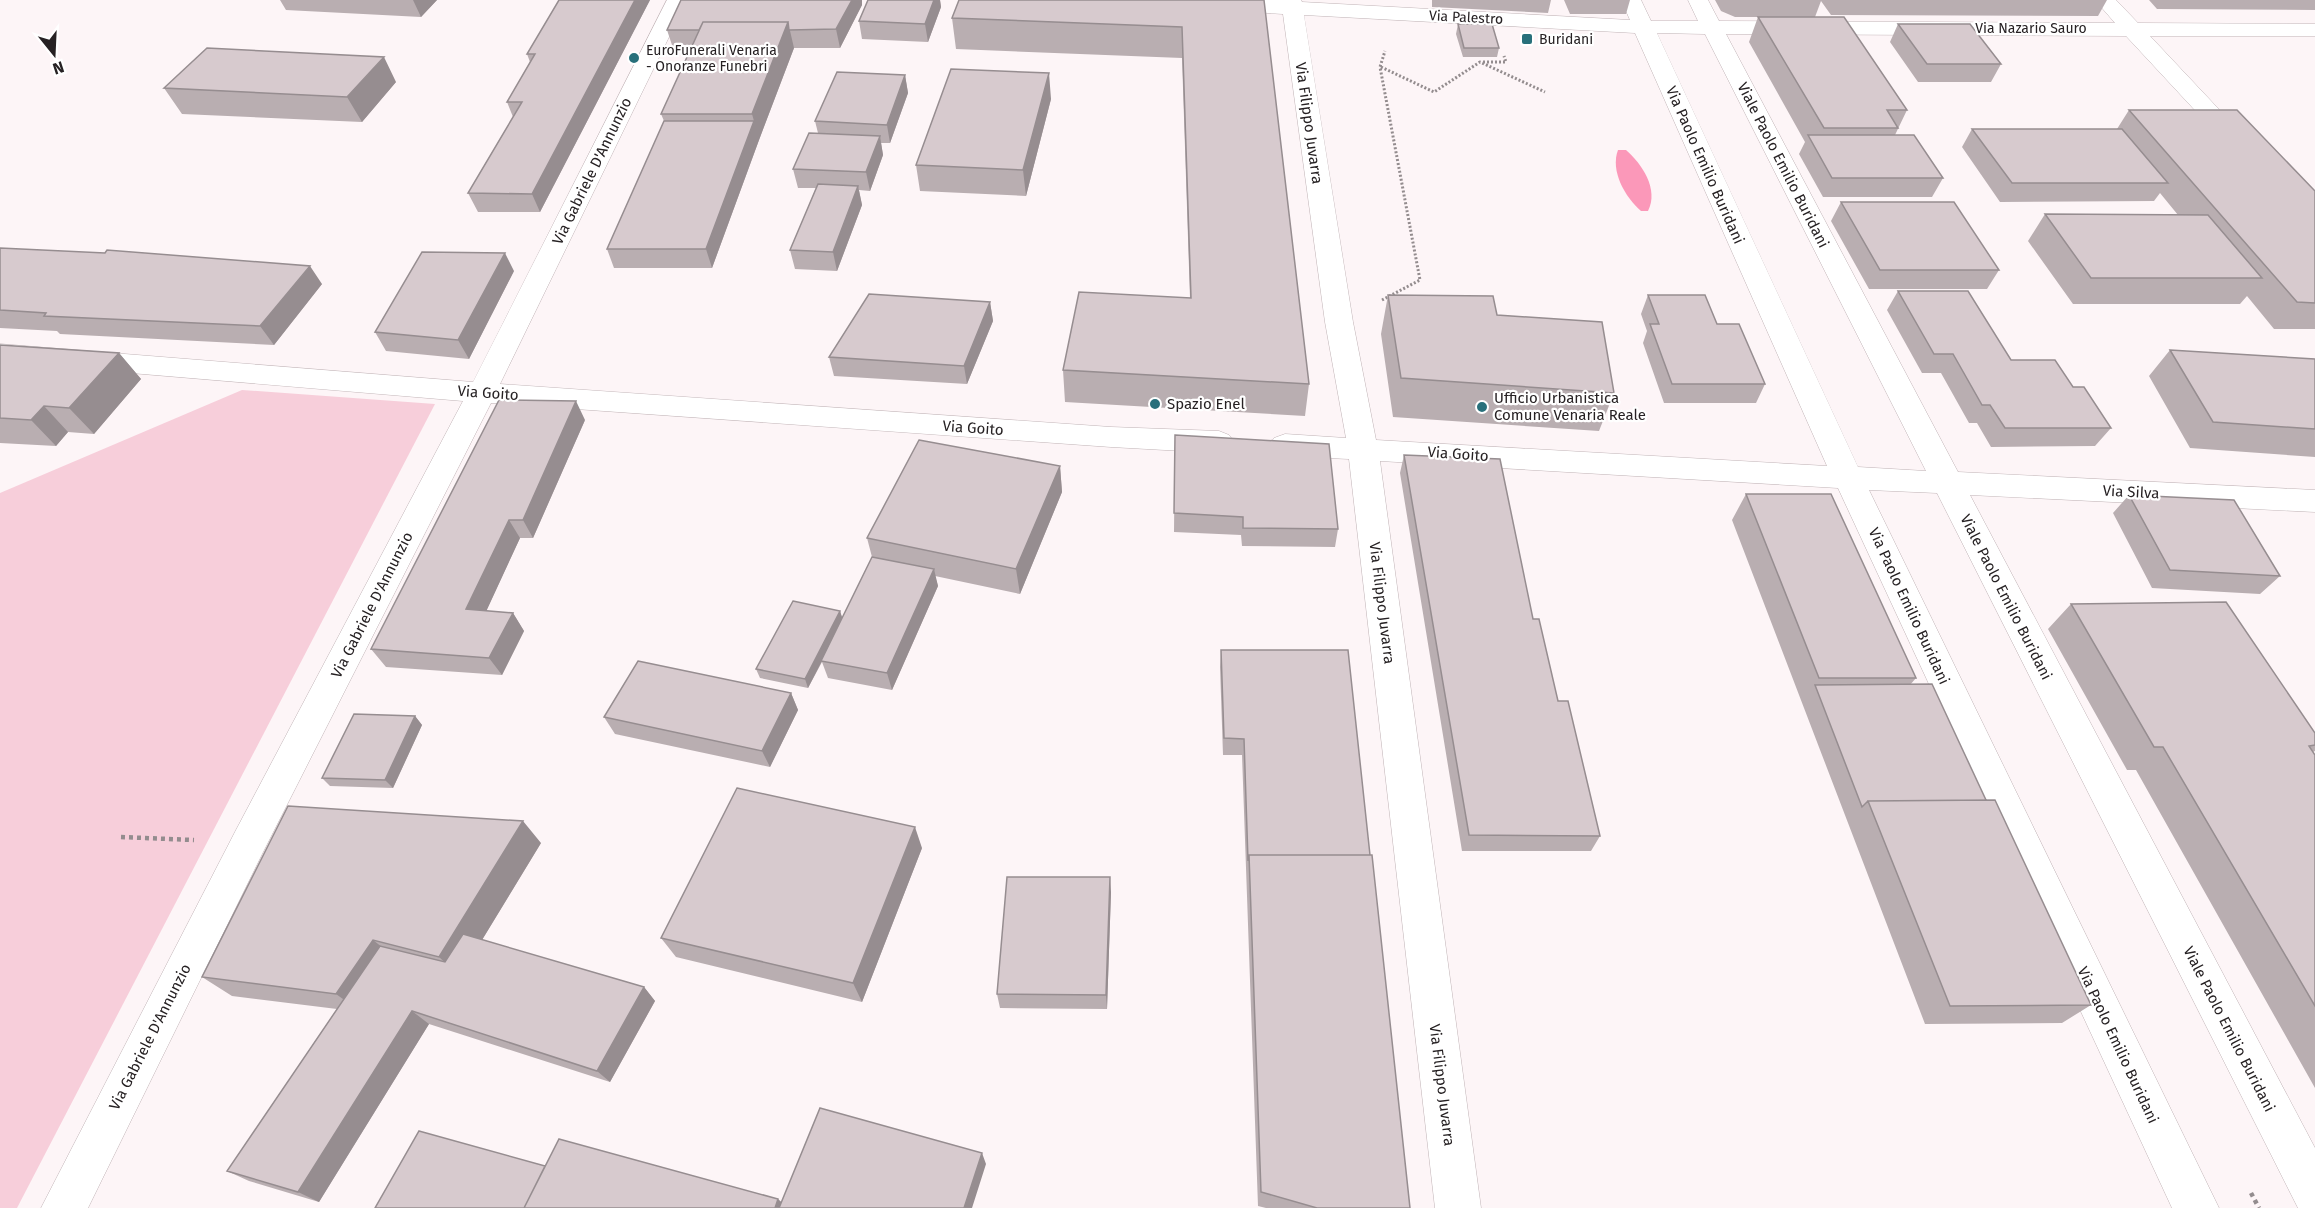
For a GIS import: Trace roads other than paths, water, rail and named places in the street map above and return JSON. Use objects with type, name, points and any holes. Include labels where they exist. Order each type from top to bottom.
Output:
[{"type":"street","name":"Via Gabriele D'Annunzio","points":[[64,1208],[249,842],[482,393],[677,0]]},
{"type":"street","points":[[2105,0],[2251,158]]},
{"type":"street","name":"Via Palestro","points":[[1196,3],[1291,4],[1436,15],[1705,13]]},
{"type":"street","name":"Via Filippo Juvarra","points":[[1291,4],[1338,322],[1363,448],[1458,1208]]},
{"type":"street","name":"Via Paolo Emilio Buridani","points":[[1636,13],[1848,478],[2196,1208]]},
{"type":"street","name":"Via Nazario Sauro","points":[[1705,13],[2132,28],[2315,30]]},
{"type":"street","name":"Viale Paolo Emilio Buridani","points":[[1705,13],[2315,1194]]},
{"type":"street","name":"Via Goito","points":[[0,353],[482,393],[1099,437],[1363,448],[1947,483]]},
{"type":"street","name":"Via Silva","points":[[1947,483],[2315,501]]},
{"type":"place","name":"Buridani","points":[[1527,39]]},
{"type":"place","name":"EuroFunerali Venaria - Onoranze Funebri","points":[[634,58]]},
{"type":"place","name":"Spazio Enel","points":[[1155,404]]},
{"type":"place","name":"Ufficio Urbanistica Comune Venaria Reale","points":[[1482,407]]}]
